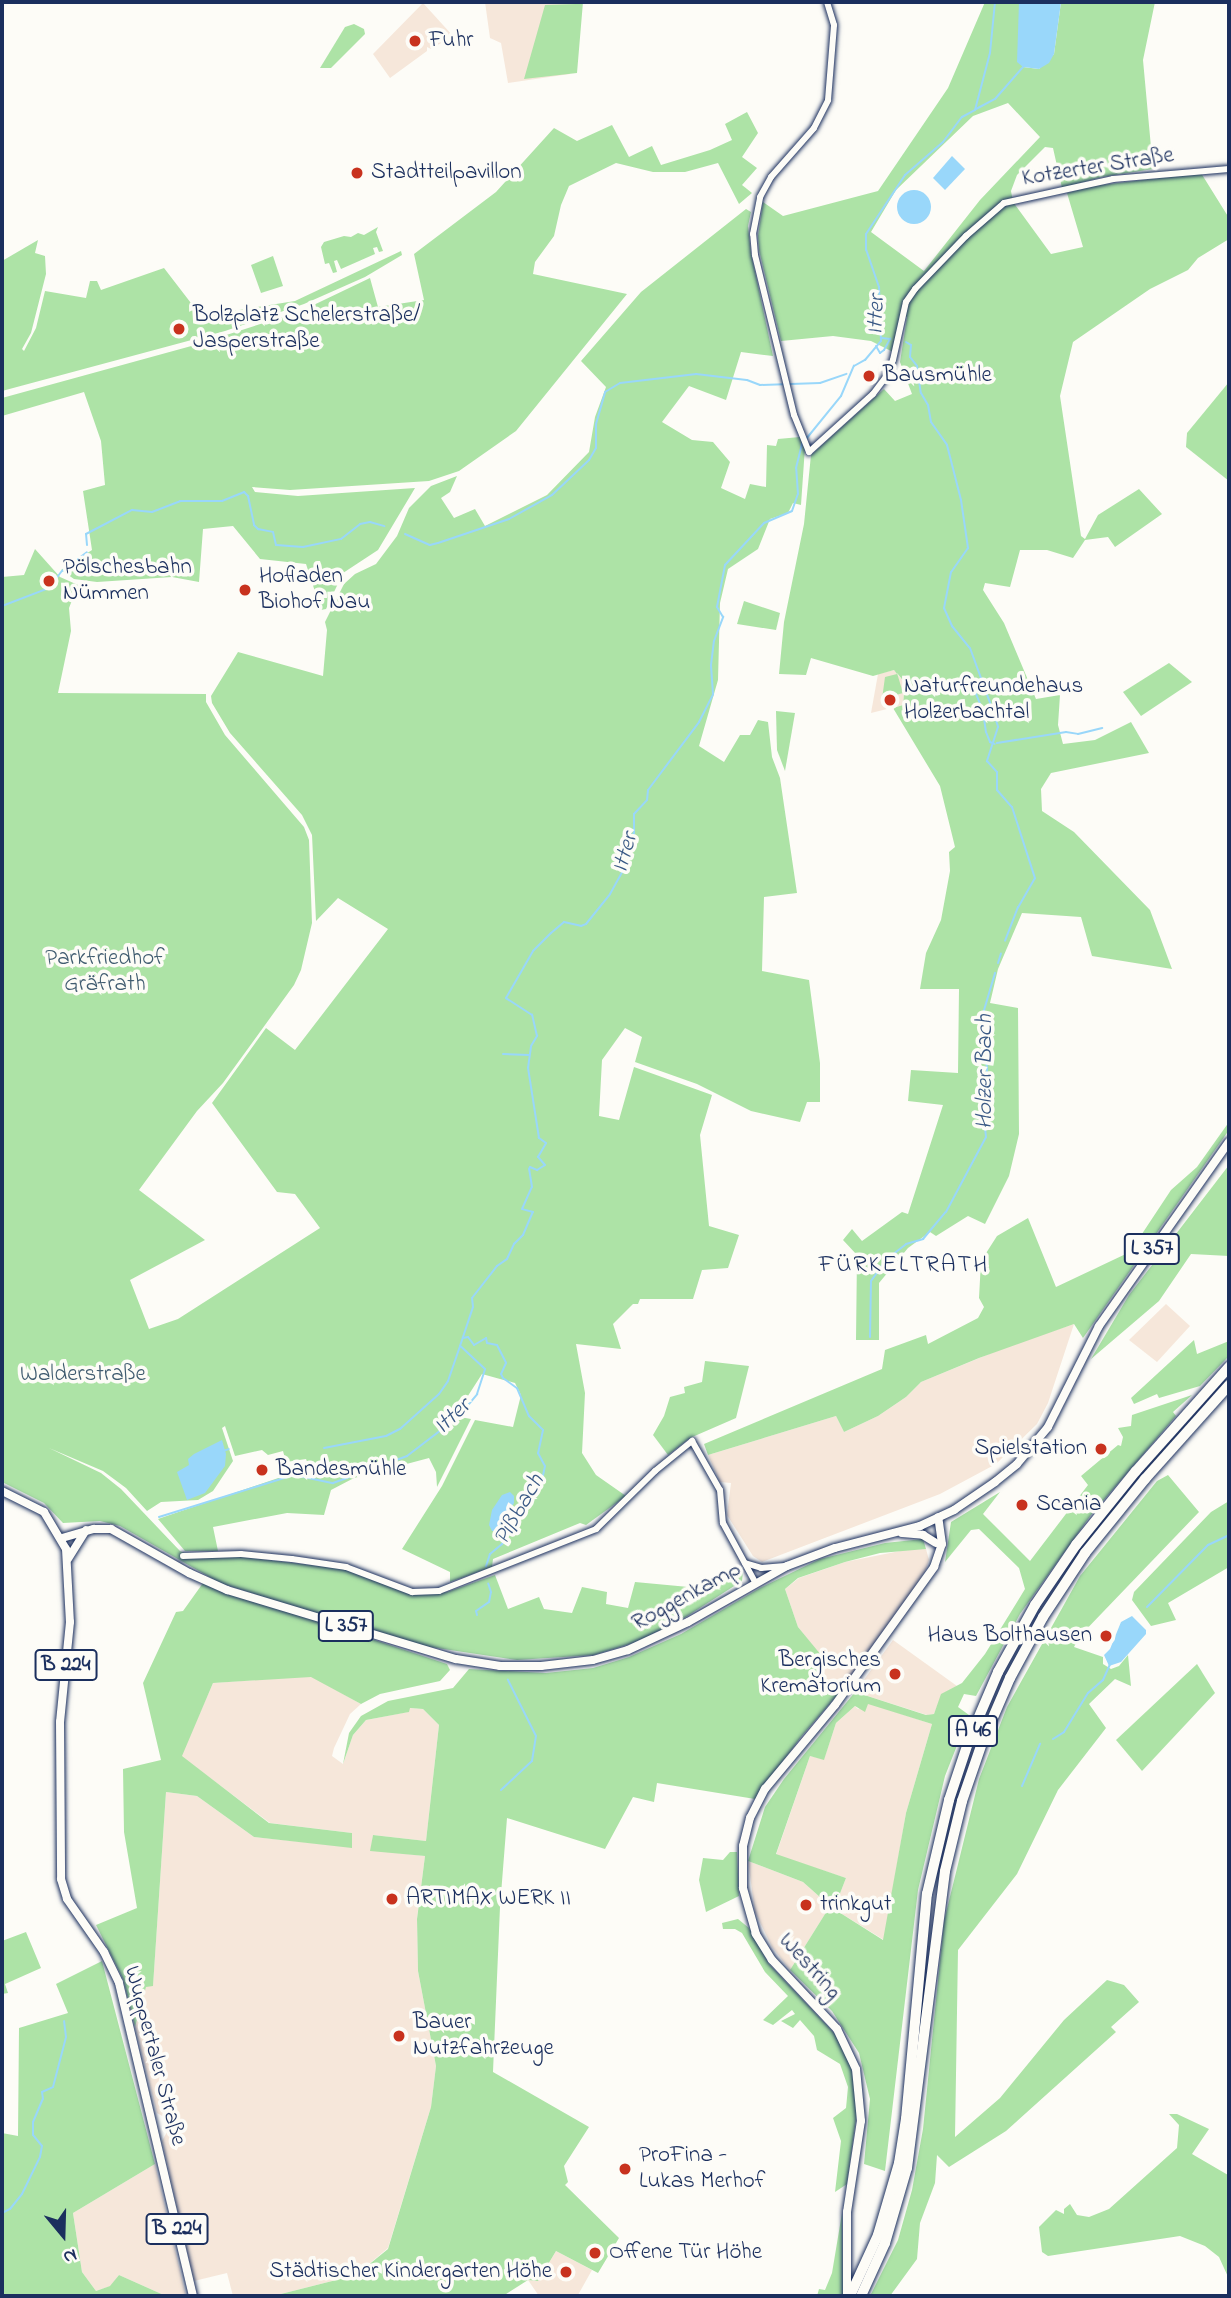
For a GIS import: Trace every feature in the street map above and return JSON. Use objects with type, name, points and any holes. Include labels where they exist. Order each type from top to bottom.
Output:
[{"type":"highway","name":"A 46","points":[[849,2296],[866,2265],[884,2218],[899,2163],[906,2119],[927,1894],[949,1800],[969,1740],[1004,1661],[1035,1605],[1076,1545],[1229,1367]]},
{"type":"highway","name":"A 46","points":[[861,2296],[893,2222],[907,2168],[945,1871],[962,1801],[982,1743],[1023,1653],[1085,1553],[1145,1479],[1228,1386]]},
{"type":"main road","name":"L 357","points":[[933,1519],[976,1495],[1017,1464],[1054,1418],[1099,1326],[1229,1142]]},
{"type":"main road","name":"Wuppertaler Straße","points":[[2,1491],[35,1505],[52,1522],[62,1538],[68,1559],[70,1622],[60,1740],[61,1880],[67,1899],[104,1952],[119,1983],[193,2296]]},
{"type":"main road","name":"Roggenkamp","points":[[62,1538],[103,1528],[120,1532],[189,1573],[227,1590],[443,1656],[500,1665],[566,1664],[628,1650],[688,1622],[755,1581],[787,1566],[835,1548],[899,1533],[933,1519]]},
{"type":"main road","points":[[933,1519],[939,1553]]},
{"type":"main road","name":"Westring","points":[[849,2296],[848,2212],[861,2121],[856,2068],[838,2029],[772,1960],[756,1934],[743,1888],[742,1855],[750,1818],[765,1789],[864,1666],[932,1570],[942,1537],[933,1519]]},
{"type":"main road","points":[[68,1559],[86,1530]]},
{"type":"main road","points":[[899,1533],[923,1535],[936,1543]]},
{"type":"street","name":"Kotzerter Straße","points":[[827,2],[834,25],[828,100],[814,128],[771,177],[760,197],[753,225],[755,255],[786,383],[794,415],[809,452],[873,394],[886,377],[893,360],[906,302],[915,289],[966,236],[1004,203],[1113,179],[1229,169]]},
{"type":"street","points":[[183,1556],[241,1554],[292,1559],[346,1567],[412,1592],[439,1591],[596,1529],[655,1471],[692,1441],[720,1490],[723,1522],[755,1581]]},
{"type":"street","points":[[745,1563],[761,1568],[787,1566]]},
{"type":"shaded area","points":[[485,2],[576,2],[570,74],[508,83],[501,43],[490,38]]},
{"type":"shaded area","name":"Fuhr","points":[[423,3],[453,36],[431,49],[427,47],[427,51],[390,78],[373,54]]},
{"type":"shaded area","points":[[894,670],[905,683],[903,705],[871,713],[878,674]]},
{"type":"shaded area","points":[[1166,1304],[1190,1326],[1157,1362],[1129,1340]]},
{"type":"shaded area","points":[[1074,1324],[1048,1403],[1037,1424],[996,1464],[940,1494],[762,1562],[753,1556],[727,1515],[731,1483],[720,1482],[708,1455],[836,1416],[844,1432],[878,1416],[906,1397],[921,1382],[1011,1345]]},
{"type":"shaded area","points":[[915,1548],[926,1549],[929,1560],[925,1572],[839,1693],[819,1675],[825,1661],[798,1627],[785,1589],[799,1578],[845,1562]]},
{"type":"shaded area","points":[[893,1640],[957,1686],[942,1694],[934,1714],[927,1715],[855,1692]]},
{"type":"shaded area","points":[[311,1676],[361,1704],[350,1714],[334,1748],[332,1756],[343,1764],[353,1735],[366,1720],[408,1712],[409,1708],[423,1709],[439,1725],[426,1841],[373,1835],[371,1850],[425,1856],[417,1918],[418,1971],[436,2066],[431,2107],[388,2248],[356,2275],[273,2296],[233,2296],[227,2273],[194,2281],[162,2141],[167,2132],[164,2117],[157,2113],[135,2027],[146,1986],[153,1985],[166,1792],[197,1796],[254,1837],[352,1847],[352,1833],[270,1823],[181,1756],[213,1683]]},
{"type":"shaded area","points":[[868,1703],[932,1724],[906,1813],[884,1940],[834,1909],[846,1878],[776,1855],[810,1756],[824,1759],[836,1723],[855,1706],[858,1709]]},
{"type":"shaded area","points":[[748,1861],[803,1882],[830,1906],[790,1970],[772,1947],[755,1912]]},
{"type":"shaded area","points":[[155,2164],[186,2296],[166,2296],[119,2275],[111,2286],[96,2291],[82,2272],[73,2213]]},
{"type":"shaded area","name":"Städtischer Kindergarten Höhe","points":[[556,2251],[592,2270],[578,2295],[539,2296],[528,2280],[538,2281]]},
{"type":"green space","points":[[583,2],[577,73],[524,79],[545,5]]},
{"type":"green space","points":[[985,2],[1019,2],[1023,67],[1039,69],[1054,54],[1061,2],[1155,2],[1143,60],[1153,169],[1102,177],[1062,188],[1053,148],[1045,147],[1017,175],[1011,191],[1013,202],[1051,254],[1083,247],[1067,193],[1093,186],[1201,173],[1229,218],[1229,239],[1198,258],[1188,270],[1150,289],[1073,342],[1060,396],[1081,536],[1085,539],[1098,515],[1139,489],[1162,514],[1115,547],[1108,537],[1085,540],[1073,558],[1047,550],[1020,550],[1010,587],[985,583],[983,590],[1004,623],[1036,699],[1060,695],[1058,725],[1063,744],[1095,740],[1131,722],[1149,753],[1051,773],[1041,789],[1042,811],[1074,832],[1150,910],[1172,969],[1092,956],[1081,917],[1022,913],[998,969],[990,1003],[1018,1008],[1019,1134],[1009,1176],[985,1224],[968,1216],[936,1236],[930,1232],[908,1248],[879,1283],[879,1340],[856,1340],[857,1255],[843,1240],[852,1229],[862,1241],[902,1212],[908,1214],[943,1105],[908,1101],[911,1070],[958,1073],[959,989],[920,989],[926,953],[941,920],[950,871],[949,852],[955,847],[940,786],[893,708],[903,705],[905,683],[897,673],[903,693],[882,699],[885,677],[897,674],[894,670],[873,676],[811,658],[806,675],[779,674],[784,622],[804,524],[811,455],[884,389],[895,401],[912,394],[900,362],[907,317],[901,315],[893,352],[871,341],[833,336],[781,341],[758,236],[763,202],[783,216],[878,191],[948,88]],"holes":[[[1008,103],[1040,137],[980,200],[924,271],[871,232],[896,190],[973,116]]]},
{"type":"green space","points":[[354,24],[364,29],[365,34],[331,68],[320,68],[345,27]]},
{"type":"green space","points":[[747,112],[758,133],[742,157],[757,168],[742,185],[752,193],[739,204],[718,163],[685,172],[653,172],[616,163],[569,186],[561,205],[554,236],[535,262],[533,274],[627,294],[516,431],[459,471],[429,481],[290,490],[252,487],[255,492],[298,496],[415,488],[378,550],[343,573],[326,609],[321,610],[306,564],[260,559],[233,526],[203,529],[199,582],[172,577],[97,582],[74,579],[61,570],[92,550],[83,491],[105,485],[101,441],[84,392],[2,416],[2,398],[195,345],[301,311],[370,278],[378,307],[424,300],[414,254],[496,192],[554,128],[577,141],[612,125],[629,157],[652,146],[661,165],[710,150],[732,140],[725,124]]},
{"type":"green space","points":[[746,209],[751,212],[748,226],[751,253],[773,356],[741,352],[726,400],[689,386],[662,422],[692,440],[713,442],[730,462],[721,488],[745,499],[750,484],[766,487],[767,445],[776,446],[778,439],[800,437],[805,447],[801,505],[793,503],[788,513],[770,519],[758,549],[728,569],[720,603],[718,680],[699,746],[724,762],[740,735],[750,735],[758,720],[768,722],[772,757],[780,778],[797,893],[764,897],[762,971],[809,980],[820,1063],[820,1102],[807,1102],[800,1122],[751,1111],[697,1084],[635,1062],[642,1037],[625,1028],[602,1060],[599,1116],[619,1120],[634,1067],[712,1095],[700,1135],[709,1226],[739,1235],[728,1268],[702,1270],[693,1299],[640,1299],[638,1304],[633,1304],[613,1324],[621,1349],[576,1344],[585,1393],[582,1453],[596,1475],[626,1496],[586,1525],[580,1523],[493,1559],[492,1567],[450,1582],[450,1572],[402,1549],[442,1486],[475,1420],[513,1427],[521,1395],[515,1383],[482,1374],[455,1416],[471,1419],[437,1487],[436,1472],[429,1458],[354,1478],[331,1490],[324,1515],[287,1513],[213,1527],[218,1551],[185,1551],[158,1519],[296,1472],[311,1472],[306,1459],[286,1462],[283,1451],[268,1455],[262,1450],[235,1456],[225,1426],[222,1428],[233,1461],[213,1491],[198,1500],[161,1502],[147,1511],[126,1488],[103,1471],[49,1448],[101,1473],[121,1489],[180,1551],[191,1556],[243,1557],[344,1569],[414,1595],[447,1592],[495,1575],[508,1609],[539,1597],[544,1609],[572,1613],[582,1587],[607,1592],[606,1604],[628,1608],[635,1582],[710,1589],[743,1572],[742,1581],[678,1622],[633,1643],[594,1655],[517,1660],[410,1644],[220,1583],[120,1526],[100,1521],[63,1523],[44,1503],[2,1482],[2,577],[24,575],[35,549],[60,577],[78,585],[69,608],[71,631],[58,693],[206,694],[206,702],[225,735],[304,827],[309,840],[312,923],[301,970],[294,985],[223,1083],[197,1111],[139,1190],[205,1240],[130,1280],[149,1329],[178,1319],[320,1228],[295,1194],[277,1192],[212,1103],[266,1028],[295,1050],[388,929],[338,898],[316,921],[312,835],[302,815],[230,733],[212,703],[211,696],[238,652],[323,676],[327,630],[325,622],[344,584],[355,574],[376,564],[397,536],[409,508],[431,486],[457,476],[450,492],[441,498],[454,518],[475,509],[485,526],[547,495],[589,452],[595,417],[606,387],[581,361],[641,292]]},
{"type":"green space","points":[[378,227],[376,232],[383,251],[379,252],[377,247],[373,248],[375,254],[341,269],[337,260],[334,261],[337,272],[333,273],[329,263],[325,264],[321,247],[324,242],[358,233],[364,235]]},
{"type":"green space","points":[[38,240],[35,253],[45,256],[46,274],[31,333],[22,349],[24,351],[36,328],[45,291],[86,298],[90,281],[97,281],[101,290],[164,268],[194,307],[214,314],[295,301],[401,251],[402,255],[365,277],[304,304],[225,331],[2,391],[2,261]]},
{"type":"green space","points":[[273,256],[283,286],[261,293],[251,265]]},
{"type":"green space","points":[[1229,382],[1229,481],[1186,447],[1187,433]]},
{"type":"green space","points":[[744,601],[780,613],[776,630],[737,624]]},
{"type":"green space","points":[[1169,663],[1192,682],[1141,716],[1123,692]]},
{"type":"green space","points":[[776,711],[795,713],[785,771],[777,750]]},
{"type":"green space","points":[[1229,1122],[1229,1130],[1083,1338],[1074,1324],[979,1358],[921,1382],[906,1397],[878,1416],[844,1432],[836,1416],[708,1455],[704,1444],[882,1369],[885,1350],[926,1335],[928,1344],[978,1318],[984,1307],[979,1298],[981,1261],[997,1236],[1028,1218],[1056,1287],[1130,1252],[1171,1190],[1197,1167]]},
{"type":"green space","points":[[1229,1165],[1229,1256],[1191,1254],[1159,1301],[1091,1359],[1129,1295]]},
{"type":"green space","points":[[1194,1340],[1197,1354],[1229,1341],[1229,1356],[1200,1386],[1159,1398],[1157,1394],[1134,1404],[1131,1398]]},
{"type":"green space","points":[[705,1361],[749,1366],[736,1418],[690,1438],[668,1455],[653,1435],[664,1416],[670,1397],[685,1393],[684,1387],[702,1382]]},
{"type":"green space","points":[[1192,1395],[1173,1412],[1176,1416],[1091,1515],[1020,1614],[976,1696],[964,1694],[958,1707],[969,1715],[945,1776],[918,1890],[885,2171],[864,2164],[870,2099],[859,2053],[832,2011],[790,1970],[830,1906],[803,1882],[748,1861],[765,1807],[784,1779],[855,1692],[926,1715],[934,1714],[941,1694],[962,1683],[985,1654],[1025,1589],[1019,1568],[979,1529],[971,1530],[945,1562],[951,1522],[1000,1492],[983,1514],[1030,1561],[1088,1485],[1081,1476],[1118,1445],[1121,1446],[1123,1437],[1118,1428],[1131,1426],[1132,1415]],"holes":[[[868,1704],[932,1724],[906,1813],[883,1940],[834,1909],[846,1878],[776,1854],[810,1756],[824,1760],[836,1723],[855,1706],[865,1712]]]},
{"type":"green space","points":[[1168,1475],[1199,1512],[1079,1637],[1074,1647],[1103,1657],[1103,1664],[1111,1669],[1119,1666],[1128,1655],[1131,1686],[1115,1679],[1089,1704],[1106,1728],[1058,1790],[1017,1874],[958,1950],[955,2137],[1000,2098],[1064,2020],[1107,1980],[1124,1985],[1139,2002],[1111,2027],[1116,2032],[1006,2131],[949,2167],[937,2155],[935,2183],[920,2223],[917,2259],[890,2296],[870,2296],[898,2240],[912,2190],[923,2129],[944,1921],[979,1779],[1007,1707],[1080,1576],[1157,1481]]},
{"type":"green space","points":[[1229,1501],[1229,1567],[1168,1603],[1176,1620],[1151,1626],[1132,1600],[1134,1592],[1211,1512]]},
{"type":"green space","points":[[923,1539],[926,1549],[880,1553],[845,1562],[798,1578],[785,1589],[798,1627],[826,1661],[819,1675],[839,1693],[801,1737],[755,1799],[657,1783],[654,1802],[633,1797],[605,1849],[507,1818],[493,2072],[589,2127],[564,2166],[568,2182],[565,2185],[619,2238],[598,2273],[556,2251],[538,2281],[528,2280],[503,2296],[273,2296],[356,2275],[388,2249],[431,2107],[436,2066],[418,1971],[417,1919],[425,1856],[370,1851],[373,1835],[426,1841],[439,1725],[423,1709],[410,1708],[409,1712],[366,1720],[353,1735],[343,1764],[349,1733],[361,1716],[388,1701],[453,1688],[469,1669],[546,1673],[593,1668],[629,1657],[681,1634],[760,1588],[820,1559],[885,1543]]},
{"type":"green space","points":[[203,1583],[447,1664],[450,1670],[440,1681],[380,1694],[361,1704],[311,1677],[213,1683],[182,1756],[269,1823],[352,1833],[352,1848],[254,1837],[197,1796],[166,1792],[153,1986],[146,1987],[135,2027],[123,1979],[96,1925],[137,1908],[124,1832],[123,1769],[161,1760],[143,1683],[176,1612],[183,1611]]},
{"type":"green space","points":[[1197,1664],[1215,1693],[1142,1771],[1116,1740]]},
{"type":"green space","points":[[730,1852],[737,1852],[739,1896],[706,1912],[699,1880],[703,1858],[723,1860]]},
{"type":"green space","points":[[738,1919],[749,1928],[769,1964],[835,2034],[849,2061],[856,2087],[857,2112],[847,2184],[835,2192],[841,2141],[833,2118],[846,2108],[848,2087],[840,2064],[817,2050],[814,2036],[800,2020],[793,2028],[781,2021],[795,2014],[792,2010],[773,2025],[763,2020],[788,1996],[765,1972],[742,1933],[735,1929],[723,1929],[722,1923]]},
{"type":"green space","points":[[26,1932],[41,1968],[5,1984],[8,1993],[2,1994],[2,1941]]},
{"type":"green space","points":[[102,1961],[155,2164],[73,2213],[82,2272],[96,2291],[110,2286],[119,2275],[166,2296],[2,2296],[2,2133],[18,2136],[19,2028],[68,2013],[56,1984]]},
{"type":"green space","points":[[1169,2114],[1177,2114],[1209,2129],[1192,2154],[1228,2175],[1229,2279],[1219,2257],[1205,2246],[1180,2236],[1048,2256],[1042,2252],[1039,2227],[1056,2210],[1064,2214],[1064,2209],[1070,2204],[1077,2215],[1089,2217],[1109,2209],[1177,2148],[1179,2125]]},
{"type":"green space","points":[[842,2213],[843,2295],[817,2296],[819,2289],[825,2290],[832,2273]]},
{"type":"water","points":[[1019,2],[1061,2],[1054,54],[1049,63],[1039,69],[1023,67],[1017,62]]},
{"type":"water","points":[[952,156],[965,169],[945,190],[933,178]]},
{"type":"water","points":[[914,190],[926,195],[931,207],[926,219],[914,224],[902,219],[897,207],[902,195]]},
{"type":"water","points":[[222,1440],[226,1454],[225,1466],[205,1493],[187,1500],[177,1472],[189,1465],[188,1459],[194,1454]]},
{"type":"water","points":[[510,1492],[514,1496],[514,1503],[497,1531],[492,1531],[489,1525],[492,1510],[502,1495]]},
{"type":"water","points":[[1132,1616],[1146,1630],[1146,1634],[1121,1662],[1109,1666],[1104,1655],[1110,1649],[1121,1622]]},
{"type":"waterway","name":"Itter","points":[[159,1517],[294,1475],[333,1483],[407,1456],[458,1417],[477,1394],[485,1369],[460,1346],[473,1307],[472,1298],[497,1266],[507,1259],[514,1244],[523,1235],[533,1212],[522,1209],[532,1187],[529,1169],[530,1167],[537,1170],[545,1165],[538,1157],[546,1143],[539,1138],[528,1068],[531,1046],[537,1036],[532,1015],[506,998],[533,951],[564,922],[581,926],[586,924],[610,894],[624,869],[623,845],[634,833],[634,814],[647,800],[648,790],[699,722],[713,694],[711,665],[714,641],[723,617],[717,607],[725,565],[764,523],[792,511],[798,494],[796,468],[802,444],[841,396],[854,366],[865,360],[881,341],[879,287],[866,250],[866,234],[905,175],[943,142],[962,117],[975,110],[990,53],[995,2]]},
{"type":"waterway","points":[[976,109],[995,99],[1023,67]]},
{"type":"waterway","points":[[876,346],[880,353],[884,350],[890,339],[882,338]]},
{"type":"waterway","name":"Holzer Bach","points":[[906,342],[911,345],[910,357],[917,366],[921,393],[928,405],[931,422],[947,445],[961,500],[968,548],[951,572],[944,608],[952,626],[970,648],[992,708],[998,727],[987,761],[997,772],[997,790],[1012,807],[1035,878],[1018,907],[1005,941]]},
{"type":"waterway","points":[[405,534],[430,545],[438,543],[509,519],[552,495],[589,460],[596,448],[596,424],[605,392],[620,383],[696,374],[747,380],[760,385],[820,383],[846,374]]},
{"type":"waterway","points":[[87,545],[86,534],[132,510],[152,512],[180,501],[222,501],[244,492],[248,496],[254,525],[258,529],[273,532],[276,545],[303,547],[341,539],[360,524],[370,522],[384,526]]},
{"type":"waterway","points":[[2,606],[49,588],[62,571],[87,552]]},
{"type":"waterway","points":[[982,684],[972,684],[983,711],[986,732],[990,742],[995,744]]},
{"type":"waterway","points":[[997,743],[1066,732],[1078,734],[1102,728]]},
{"type":"waterway","name":"Holzer Bach","points":[[998,963],[1001,953]]},
{"type":"waterway","name":"Holzer Bach","points":[[870,1337],[871,1281],[887,1259],[906,1244],[923,1239],[946,1212],[986,1137],[985,1128],[991,1105],[985,1098],[987,1068],[982,1017],[995,973]]},
{"type":"waterway","points":[[503,1054],[529,1055]]},
{"type":"waterway","name":"Pißbach","points":[[463,1338],[468,1337],[474,1345],[486,1338],[487,1343],[497,1345],[506,1363],[501,1374],[503,1378],[517,1388],[529,1416],[543,1430],[538,1453],[545,1466],[542,1480],[529,1506],[502,1544],[490,1554],[486,1566]]},
{"type":"waterway","points":[[324,1448],[386,1436],[400,1429],[439,1394],[448,1381],[460,1346]]},
{"type":"waterway","points":[[223,1451],[229,1449]]},
{"type":"waterway","points":[[1147,1607],[1208,1545],[1229,1535]]},
{"type":"waterway","name":"Pißbach","points":[[477,1615],[476,1611],[489,1602],[491,1592],[488,1583]]},
{"type":"waterway","points":[[1053,1739],[1064,1732],[1088,1693],[1103,1680],[1110,1664]]},
{"type":"waterway","name":"Pißbach","points":[[501,1790],[532,1761],[536,1736],[508,1680]]},
{"type":"waterway","points":[[1022,1786],[1040,1744]]},
{"type":"waterway","name":"Itter","points":[[2,2213],[10,2209],[22,2194],[40,2157],[42,2146],[33,2135],[33,2122],[43,2099],[42,2092],[53,2087],[66,2037],[64,2021]]},
{"type":"place","name":"Fuhr","points":[[415,41]]},
{"type":"place","name":"Stadtteilpavillon","points":[[357,173]]},
{"type":"place","name":"Bolzplatz Schelerstraße/ Jasperstraße","points":[[179,329]]},
{"type":"place","name":"Bausmühle","points":[[869,376]]},
{"type":"place","name":"Pölschesbahn Nümmen","points":[[49,581]]},
{"type":"place","name":"Hofladen Biohof Nau","points":[[245,590]]},
{"type":"place","name":"Naturfreundehaus Holzerbachtal","points":[[890,700]]},
{"type":"place","name":"Spielstation","points":[[1101,1449]]},
{"type":"place","name":"Bandesmühle","points":[[262,1470]]},
{"type":"place","name":"Scania","points":[[1022,1505]]},
{"type":"place","name":"Haus Bolthausen","points":[[1106,1636]]},
{"type":"place","name":"Bergisches Krematorium","points":[[895,1674]]},
{"type":"place","name":"ARTIMAX WERK II","points":[[392,1899]]},
{"type":"place","name":"trinkgut","points":[[806,1905]]},
{"type":"place","name":"Bauer Nutzfahrzeuge","points":[[399,2036]]},
{"type":"place","name":"ProFina - Lukas Merhof","points":[[625,2169]]},
{"type":"place","name":"Offene Tür Höhe","points":[[595,2253]]},
{"type":"place","name":"Städtischer Kindergarten Höhe","points":[[566,2272]]},
{"type":"district","name":"FÜRKELTRATH","points":[[904,1266]]},
{"type":"park label","name":"Parkfriedhof Gräfrath","points":[[105,972]]},
{"type":"park label","name":"Walderstraße","points":[[83,1375]]}]
